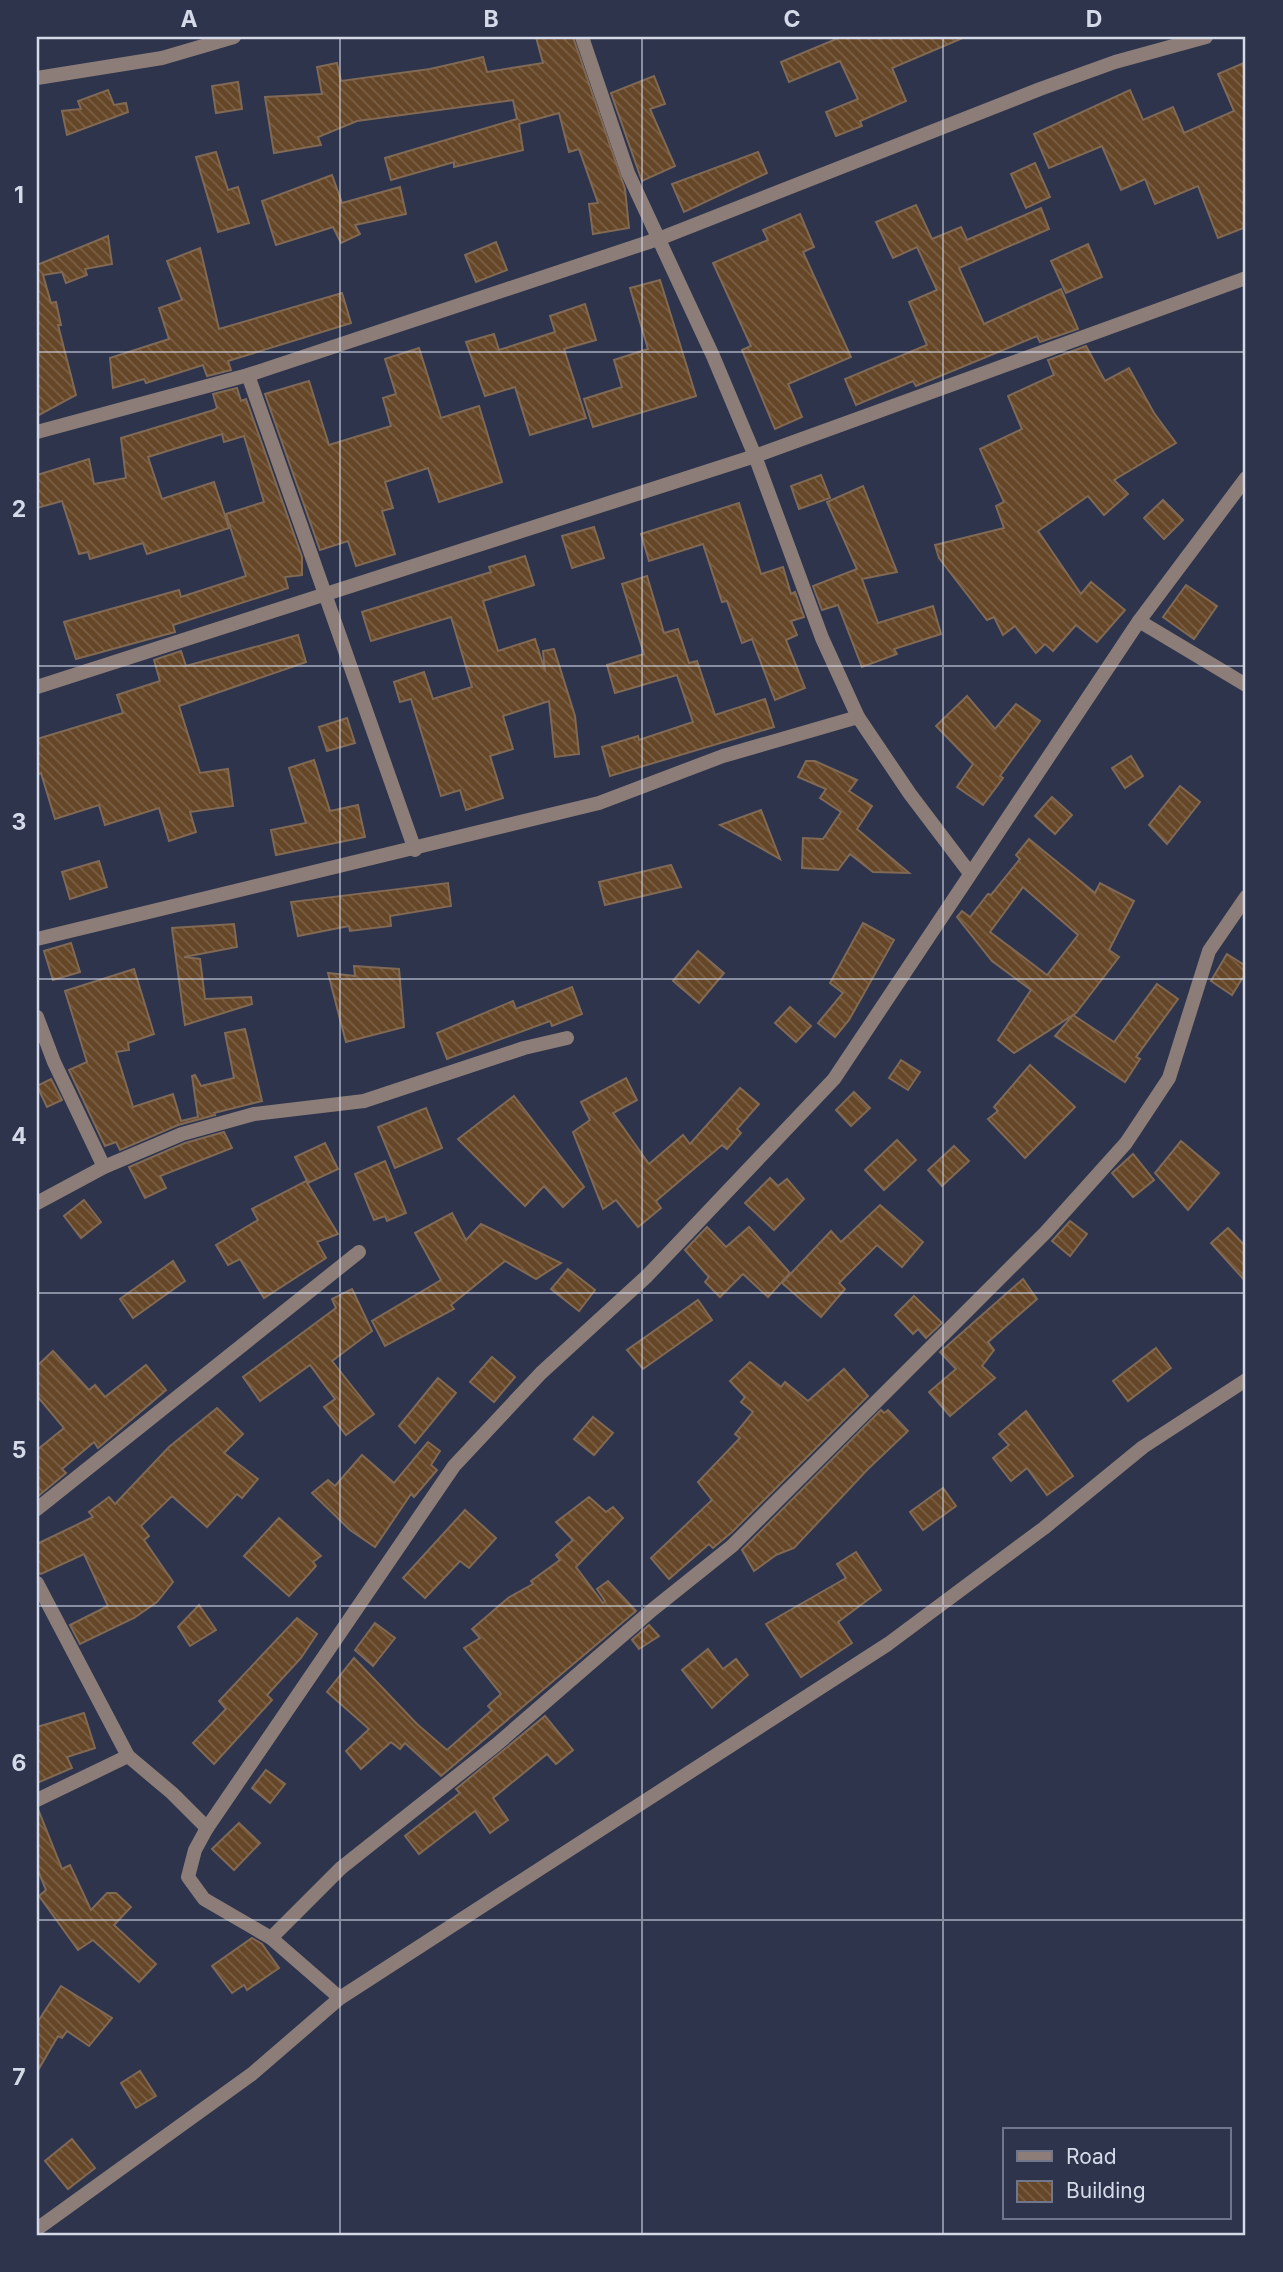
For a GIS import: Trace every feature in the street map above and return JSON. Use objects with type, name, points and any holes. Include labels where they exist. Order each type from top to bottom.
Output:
[{"type":"street","points":[[37,78],[162,58],[234,37]]},
{"type":"street","points":[[582,37],[628,173],[661,238],[755,456],[822,638],[858,717],[909,794],[969,872]]},
{"type":"street","points":[[37,432],[248,375],[661,238],[1040,89],[1115,62],[1206,37]]},
{"type":"street","points":[[37,687],[755,456],[1246,278]]},
{"type":"street","points":[[248,375],[415,850]]},
{"type":"street","points":[[340,1998],[271,1938],[204,1899],[188,1877],[195,1850],[206,1829],[454,1466],[541,1373],[647,1276],[834,1079],[969,872],[1139,621],[1246,478]]},
{"type":"street","points":[[1139,621],[1246,685]]},
{"type":"street","points":[[37,939],[415,850],[599,803],[723,756],[858,717]]},
{"type":"street","points":[[271,1938],[341,1868],[496,1745],[652,1610],[732,1546],[1046,1232],[1126,1143],[1169,1078],[1209,951],[1246,897]]},
{"type":"street","points":[[37,1017],[54,1062],[104,1167]]},
{"type":"street","points":[[37,1203],[104,1167],[182,1134],[254,1114],[364,1101],[524,1048],[567,1038]]},
{"type":"street","points":[[37,1509],[359,1252]]},
{"type":"street","points":[[37,2229],[251,2074],[340,1998],[888,1644],[1034,1536],[1143,1447],[1246,1380]]},
{"type":"street","points":[[37,1583],[128,1756],[172,1793],[206,1829]]},
{"type":"street","points":[[37,1800],[128,1756]]},
{"type":"building","points":[[536,37],[573,37],[625,189],[629,228],[593,234],[589,204],[598,203],[579,149],[569,152],[559,113],[519,124],[523,150],[454,167],[454,162],[391,180],[385,158],[517,119],[513,100],[357,121],[318,137],[321,145],[274,153],[265,97],[322,94],[317,67],[337,63],[341,81],[430,69],[483,57],[487,72],[543,63]]},
{"type":"building","points":[[841,37],[965,37],[892,68],[906,101],[860,121],[862,126],[836,136],[826,112],[858,99],[840,61],[789,82],[781,62]]},
{"type":"building","points":[[1246,62],[1246,227],[1218,238],[1198,186],[1155,204],[1145,179],[1121,190],[1102,146],[1049,168],[1034,134],[1130,90],[1143,120],[1173,107],[1184,133],[1234,111],[1218,74]]},
{"type":"building","points":[[654,76],[665,104],[650,109],[675,166],[642,181],[611,93]]},
{"type":"building","points":[[238,82],[242,109],[216,113],[212,86]]},
{"type":"building","points":[[108,90],[114,105],[126,103],[128,112],[67,135],[62,111],[81,109],[78,101]]},
{"type":"building","points":[[216,152],[228,190],[238,187],[249,223],[218,232],[196,157]]},
{"type":"building","points":[[758,152],[767,173],[684,212],[672,184]]},
{"type":"building","points":[[1035,163],[1050,197],[1026,208],[1011,174]]},
{"type":"building","points":[[332,175],[342,203],[400,187],[406,214],[355,225],[360,234],[341,243],[333,227],[276,245],[262,201]]},
{"type":"building","points":[[916,205],[932,239],[961,227],[967,240],[1041,208],[1049,229],[959,268],[984,324],[1061,289],[1078,329],[1040,342],[1037,336],[916,386],[913,381],[856,405],[845,379],[927,345],[909,302],[937,290],[917,247],[893,258],[876,222]]},
{"type":"building","points":[[800,214],[814,247],[803,252],[851,357],[788,384],[802,417],[775,429],[742,350],[751,346],[713,263],[768,240],[763,230]]},
{"type":"building","points":[[108,236],[112,264],[85,269],[87,275],[66,283],[62,272],[43,275],[51,303],[56,302],[61,325],[58,325],[76,395],[37,416],[37,265]]},
{"type":"building","points":[[496,242],[507,270],[476,282],[465,255]]},
{"type":"building","points":[[1088,244],[1102,277],[1066,293],[1051,261]]},
{"type":"building","points":[[200,248],[219,329],[342,293],[351,323],[228,361],[231,370],[207,376],[203,365],[146,383],[144,379],[113,388],[110,358],[169,339],[159,308],[182,300],[167,261]]},
{"type":"building","points":[[660,280],[696,396],[593,427],[584,399],[622,387],[614,360],[648,349],[630,288]]},
{"type":"building","points":[[585,304],[596,340],[564,349],[586,418],[530,435],[515,387],[485,396],[466,342],[494,334],[499,350],[555,332],[550,316]]},
{"type":"building","points":[[1086,346],[1105,381],[1129,368],[1154,413],[1176,443],[1114,480],[1128,494],[1104,515],[1088,496],[1038,531],[1081,594],[1091,582],[1125,610],[1097,642],[1076,625],[1053,651],[1045,644],[1036,653],[1015,626],[1003,635],[994,617],[987,620],[939,558],[935,545],[1004,528],[996,506],[1004,502],[980,449],[1022,429],[1008,396],[1054,375],[1048,360]]},
{"type":"building","points":[[419,348],[441,418],[479,406],[502,482],[439,502],[428,468],[385,482],[393,508],[382,511],[395,554],[356,566],[348,541],[320,550],[265,394],[309,381],[329,445],[391,426],[383,398],[396,394],[385,359]]},
{"type":"building","points":[[237,388],[241,401],[246,399],[302,557],[302,575],[285,577],[288,588],[173,625],[175,632],[76,659],[64,622],[179,590],[181,597],[246,576],[226,514],[264,502],[244,436],[224,442],[222,434],[148,457],[162,499],[214,482],[229,528],[147,554],[143,543],[90,559],[88,552],[79,554],[62,501],[37,508],[37,475],[89,459],[94,484],[126,478],[121,438],[214,410],[217,408],[213,394]]},
{"type":"building","points":[[821,475],[830,498],[799,509],[791,486]]},
{"type":"building","points":[[863,486],[897,572],[862,579],[878,623],[933,606],[941,634],[894,649],[897,654],[862,667],[838,605],[822,610],[813,586],[857,569],[827,502]]},
{"type":"building","points":[[1163,500],[1183,520],[1164,539],[1144,518]]},
{"type":"building","points":[[739,503],[761,574],[783,567],[791,594],[795,592],[804,617],[791,621],[797,635],[786,640],[805,688],[775,700],[752,639],[742,643],[727,601],[722,602],[703,544],[649,561],[641,534]]},
{"type":"building","points":[[594,527],[604,558],[572,568],[562,536]]},
{"type":"building","points":[[525,556],[534,585],[483,601],[498,651],[535,639],[545,671],[543,651],[554,649],[575,716],[579,754],[555,757],[549,701],[503,716],[513,749],[490,756],[503,798],[466,810],[460,790],[441,796],[411,699],[400,702],[394,682],[424,672],[433,699],[472,687],[451,617],[371,641],[362,612],[491,572],[489,567]]},
{"type":"building","points":[[647,576],[664,633],[678,629],[689,663],[697,661],[715,715],[765,699],[774,727],[610,776],[602,747],[638,736],[639,740],[693,722],[677,675],[615,693],[607,665],[644,654],[622,584]]},
{"type":"building","points":[[1186,585],[1217,606],[1194,639],[1163,617]]},
{"type":"building","points":[[298,635],[306,662],[179,706],[200,773],[228,769],[233,806],[190,812],[196,832],[169,841],[159,808],[105,825],[99,805],[55,819],[41,773],[37,775],[37,739],[123,713],[117,695],[160,681],[154,660],[181,651],[186,666]]},
{"type":"building","points":[[967,696],[995,729],[1016,704],[1040,721],[1000,776],[1003,778],[983,805],[957,787],[973,764],[936,726]]},
{"type":"building","points":[[347,718],[355,743],[327,751],[319,727]]},
{"type":"building","points":[[1131,756],[1143,776],[1125,788],[1112,768]]},
{"type":"building","points":[[314,760],[330,811],[358,805],[365,837],[276,855],[271,830],[306,823],[289,768]]},
{"type":"building","points":[[806,761],[815,761],[857,780],[849,791],[872,806],[857,829],[909,873],[873,872],[850,854],[838,870],[802,868],[803,838],[823,839],[841,812],[820,798],[826,789],[798,777]]},
{"type":"building","points":[[1180,786],[1200,802],[1167,844],[1149,825]]},
{"type":"building","points":[[1052,797],[1072,815],[1055,834],[1035,816]]},
{"type":"building","points":[[761,810],[780,859],[720,825]]},
{"type":"building","points":[[1029,839],[1095,893],[1100,883],[1134,901],[1109,950],[1119,957],[1076,1013],[1014,1053],[998,1040],[1031,990],[992,961],[957,917],[962,911],[970,917],[988,894],[991,895],[1020,859],[1016,855]],"holes":[[[1023,887],[1078,935],[1047,975],[990,932]]]},
{"type":"building","points":[[99,861],[107,887],[70,899],[62,872]]},
{"type":"building","points":[[671,865],[681,887],[605,905],[599,882]]},
{"type":"building","points":[[448,883],[451,906],[390,916],[391,926],[350,931],[349,926],[298,936],[291,902]]},
{"type":"building","points":[[863,923],[894,940],[849,1020],[835,1037],[818,1023],[843,993],[830,983]]},
{"type":"building","points":[[234,924],[237,947],[184,957],[200,959],[205,999],[251,997],[252,1004],[185,1025],[172,928]]},
{"type":"building","points":[[71,943],[80,972],[53,980],[44,951]]},
{"type":"building","points":[[698,951],[724,973],[699,1003],[673,981]]},
{"type":"building","points":[[1227,954],[1246,966],[1246,972],[1232,995],[1211,981]]},
{"type":"building","points":[[354,966],[399,969],[404,1027],[346,1042],[328,973],[355,976]]},
{"type":"building","points":[[134,969],[154,1034],[128,1043],[129,1050],[116,1052],[133,1107],[173,1094],[181,1121],[198,1117],[192,1076],[195,1075],[201,1086],[234,1078],[225,1033],[245,1029],[262,1101],[178,1125],[120,1150],[116,1142],[105,1146],[69,1070],[87,1062],[65,991]]},
{"type":"building","points":[[1157,984],[1178,999],[1136,1057],[1140,1059],[1125,1082],[1055,1036],[1073,1015],[1114,1042]]},
{"type":"building","points":[[572,987],[582,1014],[552,1026],[550,1021],[447,1059],[437,1033],[513,1001],[516,1009]]},
{"type":"building","points":[[790,1007],[811,1026],[796,1042],[775,1023]]},
{"type":"building","points":[[901,1060],[920,1072],[908,1090],[889,1078]]},
{"type":"building","points":[[1030,1065],[1075,1107],[1025,1158],[988,1119],[998,1111],[994,1107]]},
{"type":"building","points":[[626,1078],[637,1100],[613,1113],[649,1164],[683,1135],[690,1144],[740,1088],[759,1104],[737,1129],[741,1133],[727,1149],[722,1145],[656,1201],[661,1208],[638,1227],[616,1200],[603,1209],[573,1132],[590,1120],[581,1102]]},
{"type":"building","points":[[51,1079],[62,1100],[47,1107],[37,1086]]},
{"type":"building","points":[[854,1092],[870,1108],[851,1126],[836,1110]]},
{"type":"building","points":[[514,1096],[584,1187],[563,1207],[544,1186],[525,1206],[458,1139]]},
{"type":"building","points":[[426,1108],[442,1148],[395,1168],[378,1127]]},
{"type":"building","points":[[224,1132],[232,1148],[160,1176],[166,1188],[145,1198],[129,1167],[185,1143]]},
{"type":"building","points":[[897,1140],[916,1160],[884,1190],[865,1170]]},
{"type":"building","points":[[1181,1141],[1219,1173],[1188,1210],[1155,1173]]},
{"type":"building","points":[[325,1143],[338,1169],[308,1183],[295,1157]]},
{"type":"building","points":[[954,1146],[969,1161],[942,1186],[928,1170]]},
{"type":"building","points":[[1133,1154],[1154,1180],[1133,1197],[1112,1173]]},
{"type":"building","points":[[385,1161],[406,1213],[387,1221],[385,1216],[374,1220],[355,1174]]},
{"type":"building","points":[[770,1178],[778,1186],[787,1179],[804,1199],[774,1230],[745,1203]]},
{"type":"building","points":[[306,1181],[338,1234],[317,1242],[326,1258],[264,1298],[240,1259],[228,1265],[216,1245],[258,1220],[252,1209]]},
{"type":"building","points":[[84,1200],[101,1222],[81,1238],[64,1216]]},
{"type":"building","points":[[880,1205],[923,1242],[902,1267],[877,1245],[839,1283],[845,1289],[821,1317],[782,1283],[831,1231],[841,1242]]},
{"type":"building","points":[[452,1213],[466,1240],[481,1224],[561,1263],[536,1279],[505,1261],[451,1305],[454,1309],[385,1346],[372,1321],[441,1280],[415,1233]]},
{"type":"building","points":[[1070,1221],[1087,1234],[1070,1256],[1052,1241]]},
{"type":"building","points":[[707,1227],[726,1247],[749,1227],[790,1273],[768,1297],[743,1274],[720,1297],[705,1282],[709,1277],[685,1250]]},
{"type":"building","points":[[1228,1228],[1246,1247],[1246,1282],[1211,1243]]},
{"type":"building","points":[[173,1261],[185,1281],[133,1318],[120,1299]]},
{"type":"building","points":[[568,1269],[595,1290],[579,1311],[551,1289]]},
{"type":"building","points":[[1023,1279],[1037,1299],[988,1342],[994,1350],[982,1366],[995,1378],[950,1416],[929,1392],[956,1369],[940,1352]]},
{"type":"building","points":[[352,1289],[372,1331],[332,1361],[374,1414],[346,1435],[324,1407],[335,1399],[310,1365],[260,1401],[243,1377],[336,1308],[332,1299]]},
{"type":"building","points":[[914,1296],[942,1323],[926,1338],[918,1329],[913,1334],[895,1315]]},
{"type":"building","points":[[698,1300],[712,1320],[643,1369],[627,1350]]},
{"type":"building","points":[[1156,1348],[1171,1368],[1128,1401],[1113,1381]]},
{"type":"building","points":[[53,1351],[89,1390],[95,1385],[105,1397],[146,1365],[166,1390],[98,1448],[94,1442],[62,1469],[66,1473],[37,1497],[37,1450],[64,1428],[37,1396],[37,1366]]},
{"type":"building","points":[[492,1357],[515,1377],[494,1402],[470,1382]]},
{"type":"building","points":[[750,1362],[781,1387],[785,1382],[808,1401],[844,1369],[868,1396],[732,1532],[713,1548],[709,1544],[669,1579],[651,1558],[712,1500],[698,1482],[740,1438],[735,1434],[753,1412],[741,1402],[745,1397],[730,1381]]},
{"type":"building","points":[[438,1378],[456,1393],[415,1443],[399,1426]]},
{"type":"building","points":[[217,1408],[243,1434],[224,1453],[258,1479],[242,1498],[237,1494],[207,1527],[172,1496],[141,1526],[149,1536],[144,1540],[173,1582],[157,1602],[134,1618],[80,1644],[70,1625],[108,1606],[84,1554],[41,1574],[37,1573],[37,1544],[93,1517],[89,1512],[109,1497],[115,1504],[169,1447]]},
{"type":"building","points":[[881,1410],[884,1413],[888,1410],[908,1431],[867,1470],[794,1548],[776,1555],[754,1571],[742,1550]]},
{"type":"building","points":[[1026,1411],[1073,1476],[1047,1495],[1027,1468],[1011,1481],[993,1458],[1009,1445],[999,1434]]},
{"type":"building","points":[[593,1417],[613,1433],[594,1455],[574,1439]]},
{"type":"building","points":[[428,1442],[440,1451],[431,1465],[437,1470],[414,1497],[411,1494],[375,1547],[350,1530],[312,1493],[328,1480],[335,1486],[362,1455],[394,1483]]},
{"type":"building","points":[[943,1488],[956,1506],[923,1530],[910,1512]]},
{"type":"building","points":[[589,1497],[606,1512],[613,1507],[623,1518],[576,1567],[603,1603],[605,1601],[597,1589],[608,1581],[636,1611],[441,1776],[405,1743],[400,1749],[391,1742],[361,1769],[346,1751],[369,1729],[327,1692],[354,1658],[417,1724],[447,1750],[492,1710],[488,1706],[501,1694],[464,1648],[480,1638],[472,1629],[508,1598],[533,1584],[531,1581],[560,1560],[556,1555],[573,1540],[556,1522]]},
{"type":"building","points":[[465,1510],[496,1538],[469,1568],[460,1561],[425,1598],[403,1578]]},
{"type":"building","points":[[279,1518],[321,1556],[313,1562],[316,1566],[289,1596],[244,1556]]},
{"type":"building","points":[[856,1552],[881,1590],[838,1622],[852,1643],[801,1677],[766,1624],[846,1578],[837,1564]]},
{"type":"building","points":[[199,1605],[216,1630],[190,1646],[178,1627]]},
{"type":"building","points":[[297,1618],[317,1634],[301,1658],[267,1695],[272,1700],[214,1764],[193,1743],[226,1709],[219,1701]]},
{"type":"building","points":[[375,1623],[395,1638],[373,1666],[355,1650]]},
{"type":"building","points":[[649,1625],[659,1636],[639,1649],[632,1640]]},
{"type":"building","points":[[708,1649],[723,1669],[736,1659],[748,1675],[712,1708],[682,1670]]},
{"type":"building","points":[[84,1713],[95,1748],[67,1757],[72,1768],[37,1783],[37,1727]]},
{"type":"building","points":[[545,1716],[573,1750],[556,1764],[547,1754],[493,1798],[508,1820],[490,1833],[475,1811],[419,1854],[405,1836],[460,1793],[456,1789]]},
{"type":"building","points":[[266,1770],[285,1784],[270,1803],[252,1788]]},
{"type":"building","points":[[38,1809],[62,1869],[70,1865],[91,1910],[107,1893],[116,1893],[131,1907],[114,1925],[156,1964],[139,1982],[93,1940],[78,1950],[39,1896],[46,1890],[37,1868]]},
{"type":"building","points":[[239,1823],[260,1843],[234,1870],[212,1849]]},
{"type":"building","points":[[252,1938],[262,1944],[279,1968],[247,1990],[244,1985],[232,1993],[212,1966]]},
{"type":"building","points":[[61,1986],[112,2018],[89,2046],[67,2031],[62,2038],[58,2036],[37,2072],[37,2023]]},
{"type":"building","points":[[140,2071],[156,2096],[136,2108],[121,2083]]},
{"type":"building","points":[[72,2139],[95,2168],[68,2189],[45,2161]]}]
